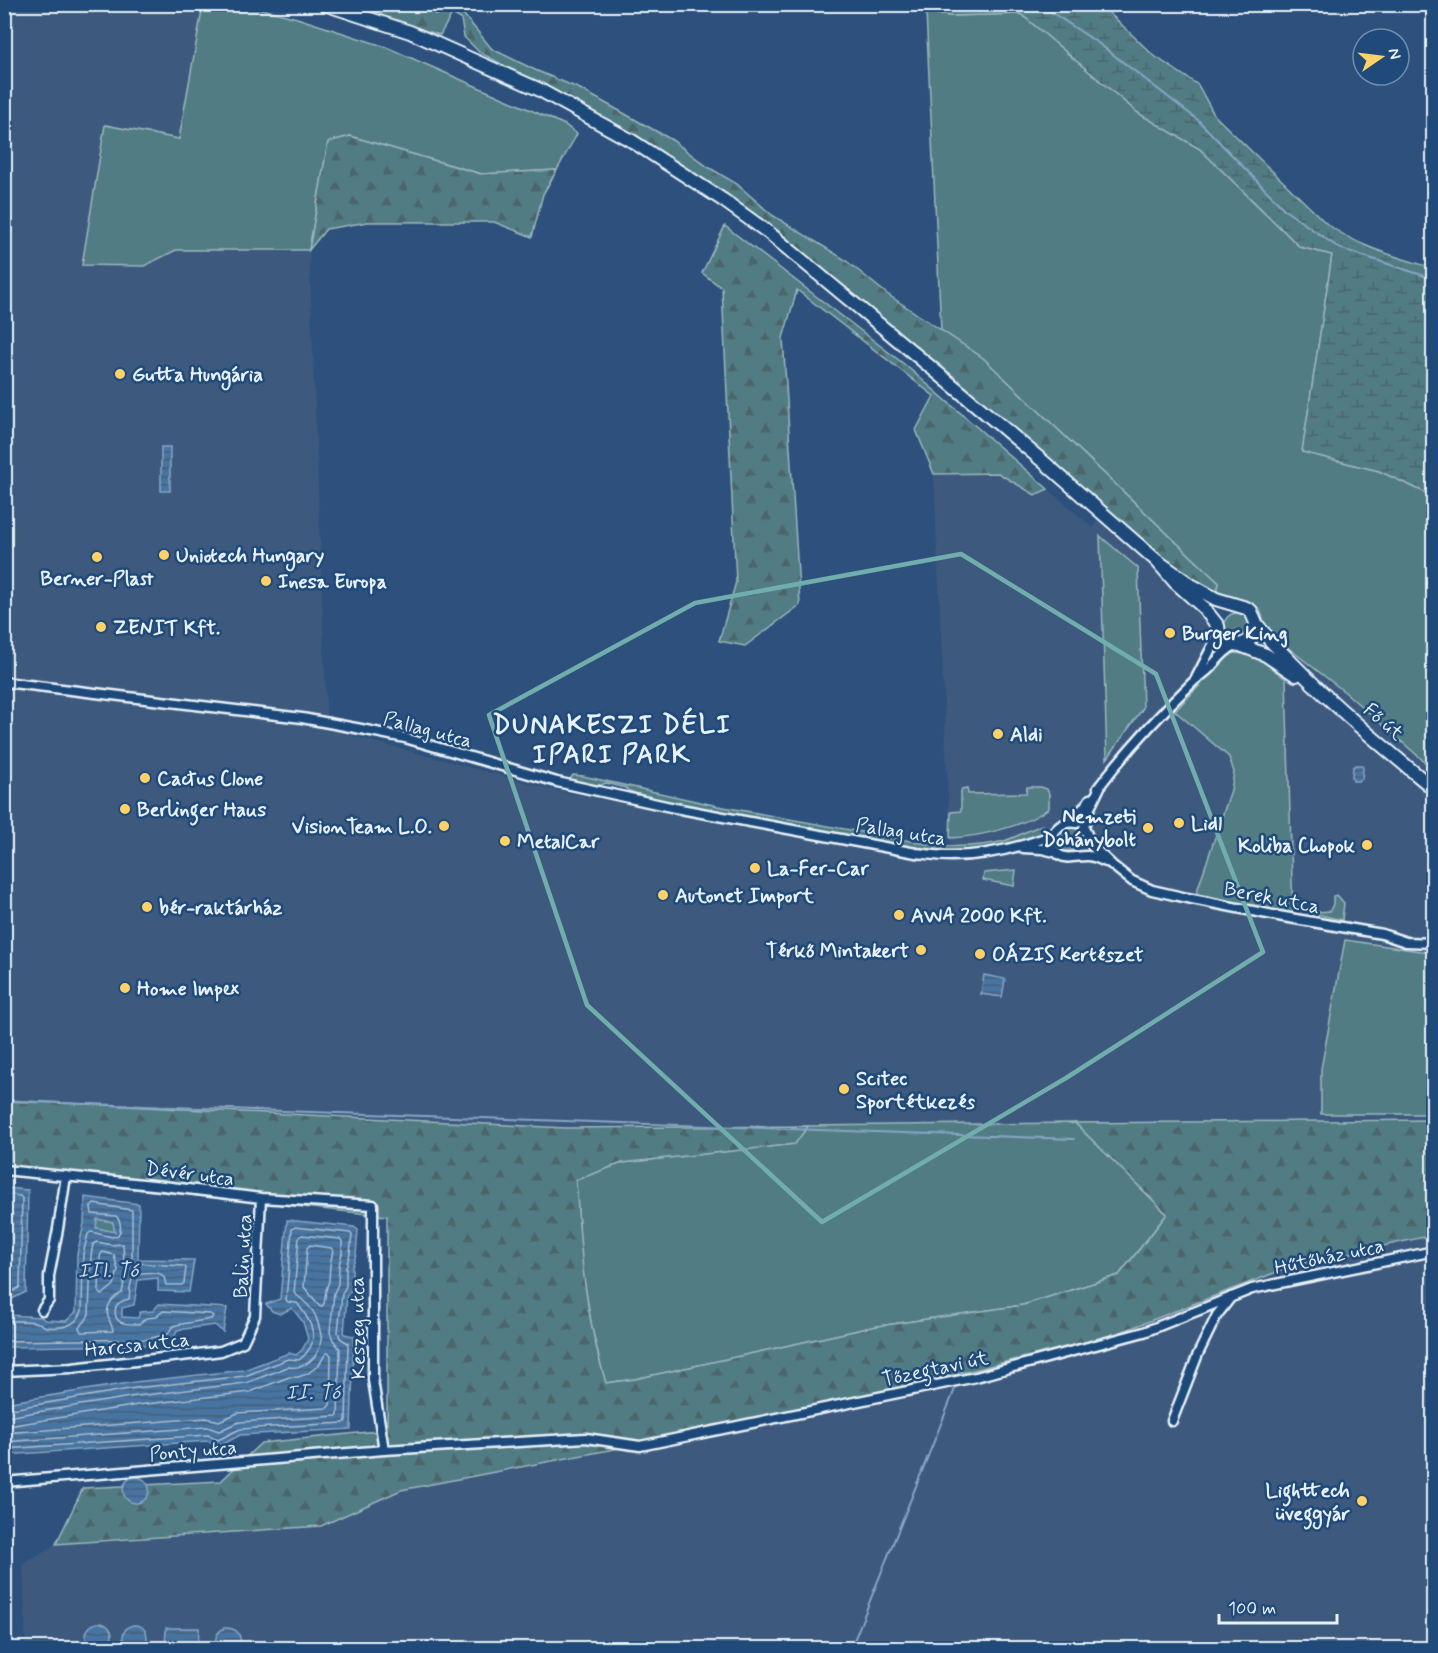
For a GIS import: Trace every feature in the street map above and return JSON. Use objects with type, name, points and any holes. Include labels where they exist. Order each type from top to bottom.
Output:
[{"type":"main road","points":[[324,4],[410,32],[538,89],[632,141],[706,188],[778,240],[1045,463],[1157,561],[1216,599],[1251,612],[1256,623],[1256,631],[1252,637],[1247,642],[1237,645],[1228,643],[1203,607],[1175,582],[1157,561]]},
{"type":"main road","points":[[1218,629],[1221,614],[1226,609],[1239,606]]},
{"type":"main road","name":"Fő út","points":[[1256,623],[1264,636],[1310,682],[1360,728],[1434,789]]},
{"type":"main road","name":"Fő út","points":[[1237,645],[1266,655],[1310,682]]},
{"type":"street","points":[[1195,681],[1218,629]]},
{"type":"street","points":[[1101,785],[1087,814],[1082,851],[1076,856],[1063,857],[1055,852],[1053,847],[1056,828],[1073,822],[1101,785],[1136,743],[1208,670],[1224,650],[1237,645]]},
{"type":"street","name":"Pallag utca","points":[[4,682],[302,718],[361,729],[405,738],[557,782],[675,808],[916,853],[948,856],[979,855],[1015,848],[1053,836]]},
{"type":"street","points":[[1073,822],[1085,832]]},
{"type":"street","name":"Berek utca","points":[[1085,832],[1093,847],[1112,865],[1132,881],[1152,890],[1278,916],[1382,934],[1406,942],[1434,944]]},
{"type":"street","name":"Pallag utca","points":[[1015,848],[1055,852]]},
{"type":"street","name":"Berek utca","points":[[1076,856],[1090,856],[1112,865]]},
{"type":"street","name":"Dévér utca","points":[[4,1170],[261,1198],[373,1205]]},
{"type":"street","points":[[42,1310],[49,1300],[48,1275],[66,1176]]},
{"type":"street","name":"Balin utca","points":[[255,1316],[261,1198]]},
{"type":"street","name":"Keszeg utca","points":[[373,1205],[373,1380],[384,1450]]},
{"type":"street","name":"Hűtőház utca","points":[[1231,1297],[1251,1289],[1434,1251]]},
{"type":"street","points":[[1172,1420],[1216,1315],[1231,1297]]},
{"type":"street","name":"Tőzegtavi út","points":[[640,1446],[976,1377],[1144,1332],[1231,1297]]},
{"type":"street","name":"Harcsa utca","points":[[4,1371],[72,1368],[221,1351],[243,1341],[255,1316]]},
{"type":"street","name":"Ponty utca","points":[[4,1482],[384,1450],[586,1438],[640,1446]]},
{"type":"highlighted area","points":[[961,554],[1156,674],[1263,952],[1066,1078],[822,1222],[587,1005],[489,715],[695,603]]},
{"type":"shaded area","points":[[5,5],[203,5],[179,139],[106,125],[82,264],[144,266],[176,250],[309,250],[327,729],[562,792],[951,863],[934,474],[998,473],[1035,495],[1048,489],[1093,528],[1104,509],[1216,595],[1208,619],[1212,633],[1210,642],[1229,655],[1175,711],[1229,757],[1234,772],[1231,790],[1196,894],[1292,916],[1254,655],[1268,632],[1346,693],[1433,769],[1433,1120],[566,1128],[5,1100]]},
{"type":"shaded area","points":[[1433,1235],[1434,1640],[1430,1648],[844,1648],[847,1638],[799,1648],[26,1648],[23,1564],[56,1544],[321,1526],[401,1490],[630,1446],[1113,1335],[1295,1265]]},
{"type":"green space","points":[[203,5],[247,5],[297,18],[386,47],[565,125],[577,134],[557,170],[482,174],[350,136],[328,142],[309,250],[176,250],[144,266],[82,265],[105,125],[179,139]]},
{"type":"green space","points":[[338,5],[416,5],[437,15],[446,5],[465,5],[464,15],[492,49],[580,89],[672,140],[708,167],[737,184],[772,215],[844,259],[887,294],[983,358],[1219,583],[1216,595],[1170,564],[776,231],[531,80],[479,52],[464,37],[461,19],[452,14],[440,35]]},
{"type":"green space","points":[[919,5],[1101,5],[1153,55],[1198,85],[1215,116],[1327,224],[1365,245],[1433,268],[1433,496],[1379,471],[1302,452],[1332,255],[1300,247],[1200,149],[1138,113],[1021,14],[949,16],[926,12]]},
{"type":"green space","points":[[926,12],[949,16],[1021,14],[1138,113],[1200,149],[1300,247],[1332,255],[1302,452],[1379,471],[1433,496],[1433,769],[1346,693],[1268,632],[1260,610],[1253,603],[1216,595],[1219,583],[983,358],[941,330]]},
{"type":"green space","points":[[350,136],[481,174],[557,170],[543,194],[532,237],[494,222],[368,222],[326,229],[309,250],[328,142]]},
{"type":"green space","points":[[725,226],[904,364],[1048,489],[1035,495],[998,473],[934,474],[916,430],[934,396],[797,290],[783,338],[800,605],[745,646],[719,641],[736,582],[722,288],[702,273]]},
{"type":"green space","points":[[1100,536],[1138,568],[1143,708],[1107,759]]},
{"type":"green space","points":[[1237,613],[1246,617],[1250,626],[1246,635],[1237,639],[1228,635],[1224,626],[1228,617]]},
{"type":"green space","points":[[1233,653],[1254,655],[1286,679],[1293,916],[1196,894],[1231,790],[1234,772],[1229,757],[1175,711]]},
{"type":"green space","points":[[573,775],[718,806],[938,846],[996,843],[1043,825],[1046,832],[1037,838],[974,851],[941,851],[893,845],[646,797],[626,788],[606,783],[585,784],[570,779]]},
{"type":"green space","points":[[1027,787],[1047,789],[1049,808],[1028,820],[1002,829],[950,838],[951,812],[961,811],[962,789],[967,788],[968,794],[1026,793]]},
{"type":"green space","points":[[1072,826],[1080,830],[1081,838],[1073,850],[1064,851],[1057,846],[1057,838],[1067,827]]},
{"type":"green space","points":[[1016,870],[1014,886],[983,880],[984,873]]},
{"type":"green space","points":[[1337,895],[1344,903],[1342,920],[1307,912],[1308,909],[1317,912],[1330,911],[1333,896]]},
{"type":"green space","points":[[1345,940],[1433,953],[1433,1114],[1321,1114],[1321,1069]]},
{"type":"green space","points":[[5,1100],[566,1128],[808,1126],[795,1144],[622,1163],[576,1180],[588,1308],[606,1383],[635,1379],[872,1327],[1023,1305],[1119,1275],[1167,1214],[1075,1123],[1433,1120],[1434,1235],[1295,1265],[1113,1335],[958,1374],[630,1446],[401,1490],[321,1526],[56,1544],[83,1488],[221,1481],[261,1443],[387,1430],[387,1216],[5,1175]]},
{"type":"green space","points":[[1075,1123],[1167,1214],[1119,1275],[1023,1305],[872,1327],[635,1379],[605,1383],[592,1328],[581,1261],[576,1180],[622,1163],[794,1144],[808,1126]]},
{"type":"green space","points":[[97,1219],[113,1222],[115,1232],[96,1228]]},
{"type":"water","points":[[161,447],[170,447],[170,491],[161,491]]},
{"type":"water","points":[[1362,765],[1362,779],[1353,781],[1353,767]]},
{"type":"water","points":[[984,975],[1005,979],[1002,997],[981,994]]},
{"type":"water","name":"III. Tó","points":[[5,1188],[28,1190],[26,1292],[8,1301],[7,1315],[66,1321],[76,1312],[77,1254],[84,1224],[85,1197],[139,1204],[138,1259],[194,1260],[189,1292],[158,1291],[158,1278],[138,1280],[134,1305],[122,1308],[122,1317],[138,1318],[140,1312],[153,1311],[159,1304],[227,1308],[223,1332],[215,1325],[177,1330],[174,1339],[148,1345],[5,1347],[4,1259],[9,1258],[4,1248]],"holes":[[[97,1219],[113,1222],[115,1232],[96,1228]]]},
{"type":"water","name":"II. Tó","points":[[287,1220],[354,1227],[358,1230],[356,1255],[352,1267],[352,1289],[347,1295],[344,1334],[354,1336],[351,1429],[240,1435],[218,1447],[208,1441],[5,1455],[5,1403],[135,1382],[244,1370],[289,1353],[296,1355],[302,1350],[308,1339],[303,1322],[292,1308],[280,1314],[272,1311],[266,1304],[280,1299]]},
{"type":"water","points":[[136,1477],[145,1481],[149,1490],[145,1499],[136,1503],[127,1499],[123,1490],[127,1481]]},
{"type":"water","points":[[99,1623],[108,1627],[112,1636],[108,1645],[99,1649],[90,1645],[86,1636],[90,1627]]},
{"type":"water","points":[[135,1625],[144,1628],[147,1637],[144,1646],[135,1649],[126,1646],[123,1637],[126,1628]]},
{"type":"water","points":[[166,1628],[199,1628],[198,1648],[165,1648]]},
{"type":"water","points":[[224,1628],[233,1629],[238,1633],[240,1644],[238,1648],[219,1648],[216,1637]]},
{"type":"waterway","points":[[1039,4],[1098,43],[1198,120],[1286,211],[1339,248],[1434,279]]},
{"type":"waterway","points":[[4,1101],[1074,1139]]},
{"type":"waterway","points":[[959,1378],[963,1367]]},
{"type":"waterway","points":[[851,1648],[957,1384]]},
{"type":"place","name":"Gutta Hungária","points":[[120,374]]},
{"type":"place","name":"Uniotech Hungary","points":[[164,555]]},
{"type":"place","name":"Berner-Plast","points":[[97,557]]},
{"type":"place","name":"Inesa Europa","points":[[266,581]]},
{"type":"place","name":"ZENIT Kft.","points":[[101,627]]},
{"type":"place","name":"Burger King","points":[[1170,633]]},
{"type":"place","name":"Aldi","points":[[998,734]]},
{"type":"place","name":"Cactus Clone","points":[[145,778]]},
{"type":"place","name":"Berlinger Haus","points":[[125,809]]},
{"type":"place","name":"Lidl","points":[[1179,823]]},
{"type":"place","name":"VisionTeam L.O.","points":[[444,826]]},
{"type":"place","name":"Nemzeti Dohánybolt","points":[[1148,828]]},
{"type":"place","name":"MetalCar","points":[[505,841]]},
{"type":"place","name":"Koliba Chopok","points":[[1367,845]]},
{"type":"place","name":"La-Fer-Car","points":[[755,868]]},
{"type":"place","name":"Autonet Import","points":[[663,895]]},
{"type":"place","name":"bér-raktárház","points":[[147,907]]},
{"type":"place","name":"AWA 2000 Kft.","points":[[899,915]]},
{"type":"place","name":"Térkő Mintakert","points":[[921,950]]},
{"type":"place","name":"OÁZIS Kertészet","points":[[980,954]]},
{"type":"place","name":"Home Impex","points":[[125,988]]},
{"type":"place","name":"Scitec Sportétkezés","points":[[844,1089]]},
{"type":"place","name":"Lighttech üveggyár","points":[[1362,1501]]},
{"type":"district","name":"DUNAKESZI DÉLI IPARI PARK","points":[[612,739]]}]
